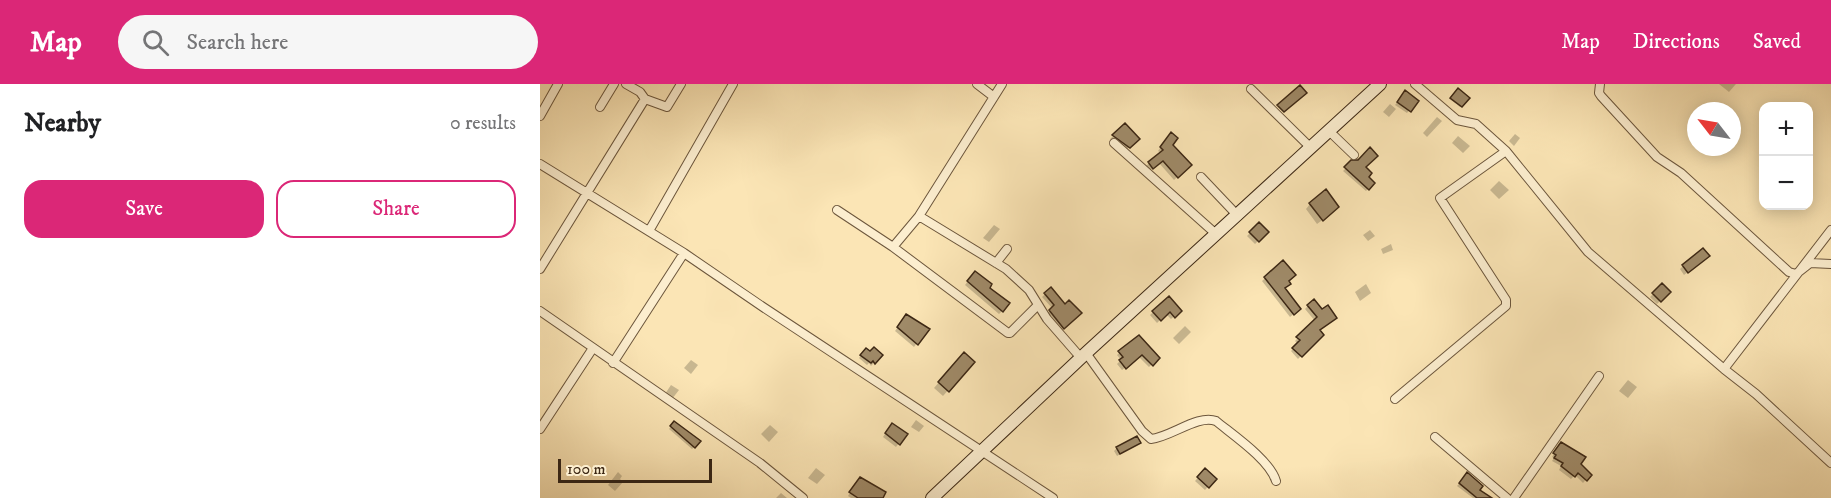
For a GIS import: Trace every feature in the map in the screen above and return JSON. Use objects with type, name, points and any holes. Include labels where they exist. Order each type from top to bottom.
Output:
[{"type":"street","points":[[540,116],[558,84]]},
{"type":"street","points":[[600,107],[614,84]]},
{"type":"street","points":[[626,84],[640,92],[645,99],[667,108],[681,84]]},
{"type":"street","points":[[649,231],[733,84]]},
{"type":"street","points":[[977,84],[994,97]]},
{"type":"street","points":[[893,247],[919,216],[1002,84]]},
{"type":"street","points":[[932,498],[1083,356],[1380,84]]},
{"type":"street","points":[[1415,84],[1457,120],[1476,123],[1506,151],[1588,252],[1756,394],[1831,463]]},
{"type":"street","points":[[1600,84],[1601,96],[1657,157],[1682,173],[1789,272],[1796,274]]},
{"type":"street","points":[[1251,89],[1310,147]]},
{"type":"street","points":[[540,269],[645,99]]},
{"type":"street","points":[[1329,131],[1354,155]]},
{"type":"street","points":[[1114,143],[1216,234]]},
{"type":"street","points":[[1395,399],[1506,306],[1506,300],[1440,198],[1506,151]]},
{"type":"street","points":[[540,164],[684,253],[1053,498]]},
{"type":"street","points":[[1201,177],[1238,216]]},
{"type":"street","points":[[837,210],[893,247],[1008,333],[1038,305]]},
{"type":"street","points":[[919,216],[1006,269],[1029,290],[1038,305],[1151,439],[1163,438],[1199,421],[1210,419],[1216,421],[1256,455],[1274,473],[1276,481]]},
{"type":"street","points":[[1724,369],[1831,230]]},
{"type":"street","points":[[996,263],[1007,249]]},
{"type":"street","points":[[613,363],[684,253]]},
{"type":"street","points":[[1796,274],[1810,263],[1831,264]]},
{"type":"street","points":[[540,311],[760,463],[803,498]]},
{"type":"street","points":[[540,429],[593,348]]},
{"type":"street","points":[[1514,498],[1599,376]]},
{"type":"street","points":[[1435,438],[1507,498]]},
{"type":"building","points":[[1300,85],[1307,93],[1284,112],[1277,105]]},
{"type":"building","points":[[1458,88],[1470,98],[1462,107],[1450,98]]},
{"type":"building","points":[[1405,90],[1419,101],[1411,112],[1397,102]]},
{"type":"building","points":[[1125,123],[1140,139],[1130,148],[1112,135]]},
{"type":"building","points":[[1171,132],[1178,138],[1173,145],[1192,165],[1178,178],[1163,161],[1153,169],[1148,162],[1163,150],[1160,147]]},
{"type":"building","points":[[1370,147],[1378,156],[1366,167],[1372,173],[1369,177],[1375,183],[1369,190],[1344,167],[1351,160],[1358,160]]},
{"type":"building","points":[[1326,189],[1339,207],[1323,221],[1309,203]]},
{"type":"building","points":[[1259,222],[1269,232],[1259,242],[1249,232]]},
{"type":"building","points":[[1703,248],[1710,256],[1688,273],[1682,265]]},
{"type":"building","points":[[1283,260],[1296,275],[1289,281],[1291,284],[1285,288],[1301,309],[1294,315],[1264,277]]},
{"type":"building","points":[[975,271],[992,284],[990,288],[1010,303],[1003,312],[967,281]]},
{"type":"building","points":[[1662,283],[1671,292],[1661,302],[1652,293]]},
{"type":"building","points":[[1051,287],[1065,304],[1069,300],[1082,313],[1064,329],[1049,310],[1054,305],[1044,293]]},
{"type":"building","points":[[1169,296],[1182,311],[1175,318],[1170,312],[1161,321],[1152,311]]},
{"type":"building","points":[[1314,299],[1322,309],[1328,305],[1337,318],[1320,330],[1324,335],[1302,357],[1292,348],[1300,340],[1296,337],[1317,317],[1307,305]]},
{"type":"building","points":[[906,314],[930,329],[918,345],[897,327]]},
{"type":"building","points":[[1139,335],[1160,358],[1153,366],[1142,355],[1126,369],[1119,360],[1123,357],[1118,351]]},
{"type":"building","points":[[874,347],[883,355],[875,364],[860,355],[866,348],[870,351]]},
{"type":"building","points":[[964,352],[975,362],[949,392],[938,382]]},
{"type":"building","points":[[674,421],[701,441],[695,448],[670,426]]},
{"type":"building","points":[[892,423],[908,434],[900,445],[885,433]]},
{"type":"building","points":[[1137,436],[1141,443],[1120,454],[1116,447]]},
{"type":"building","points":[[1561,442],[1586,457],[1581,464],[1592,475],[1587,481],[1578,473],[1575,477],[1561,466],[1563,463],[1554,458],[1556,455],[1553,453]]},
{"type":"building","points":[[1205,468],[1217,479],[1209,488],[1197,477]]},
{"type":"building","points":[[1467,472],[1483,486],[1480,490],[1492,498],[1477,498],[1459,483]]},
{"type":"building","points":[[860,477],[886,492],[883,498],[858,498],[849,492]]}]
